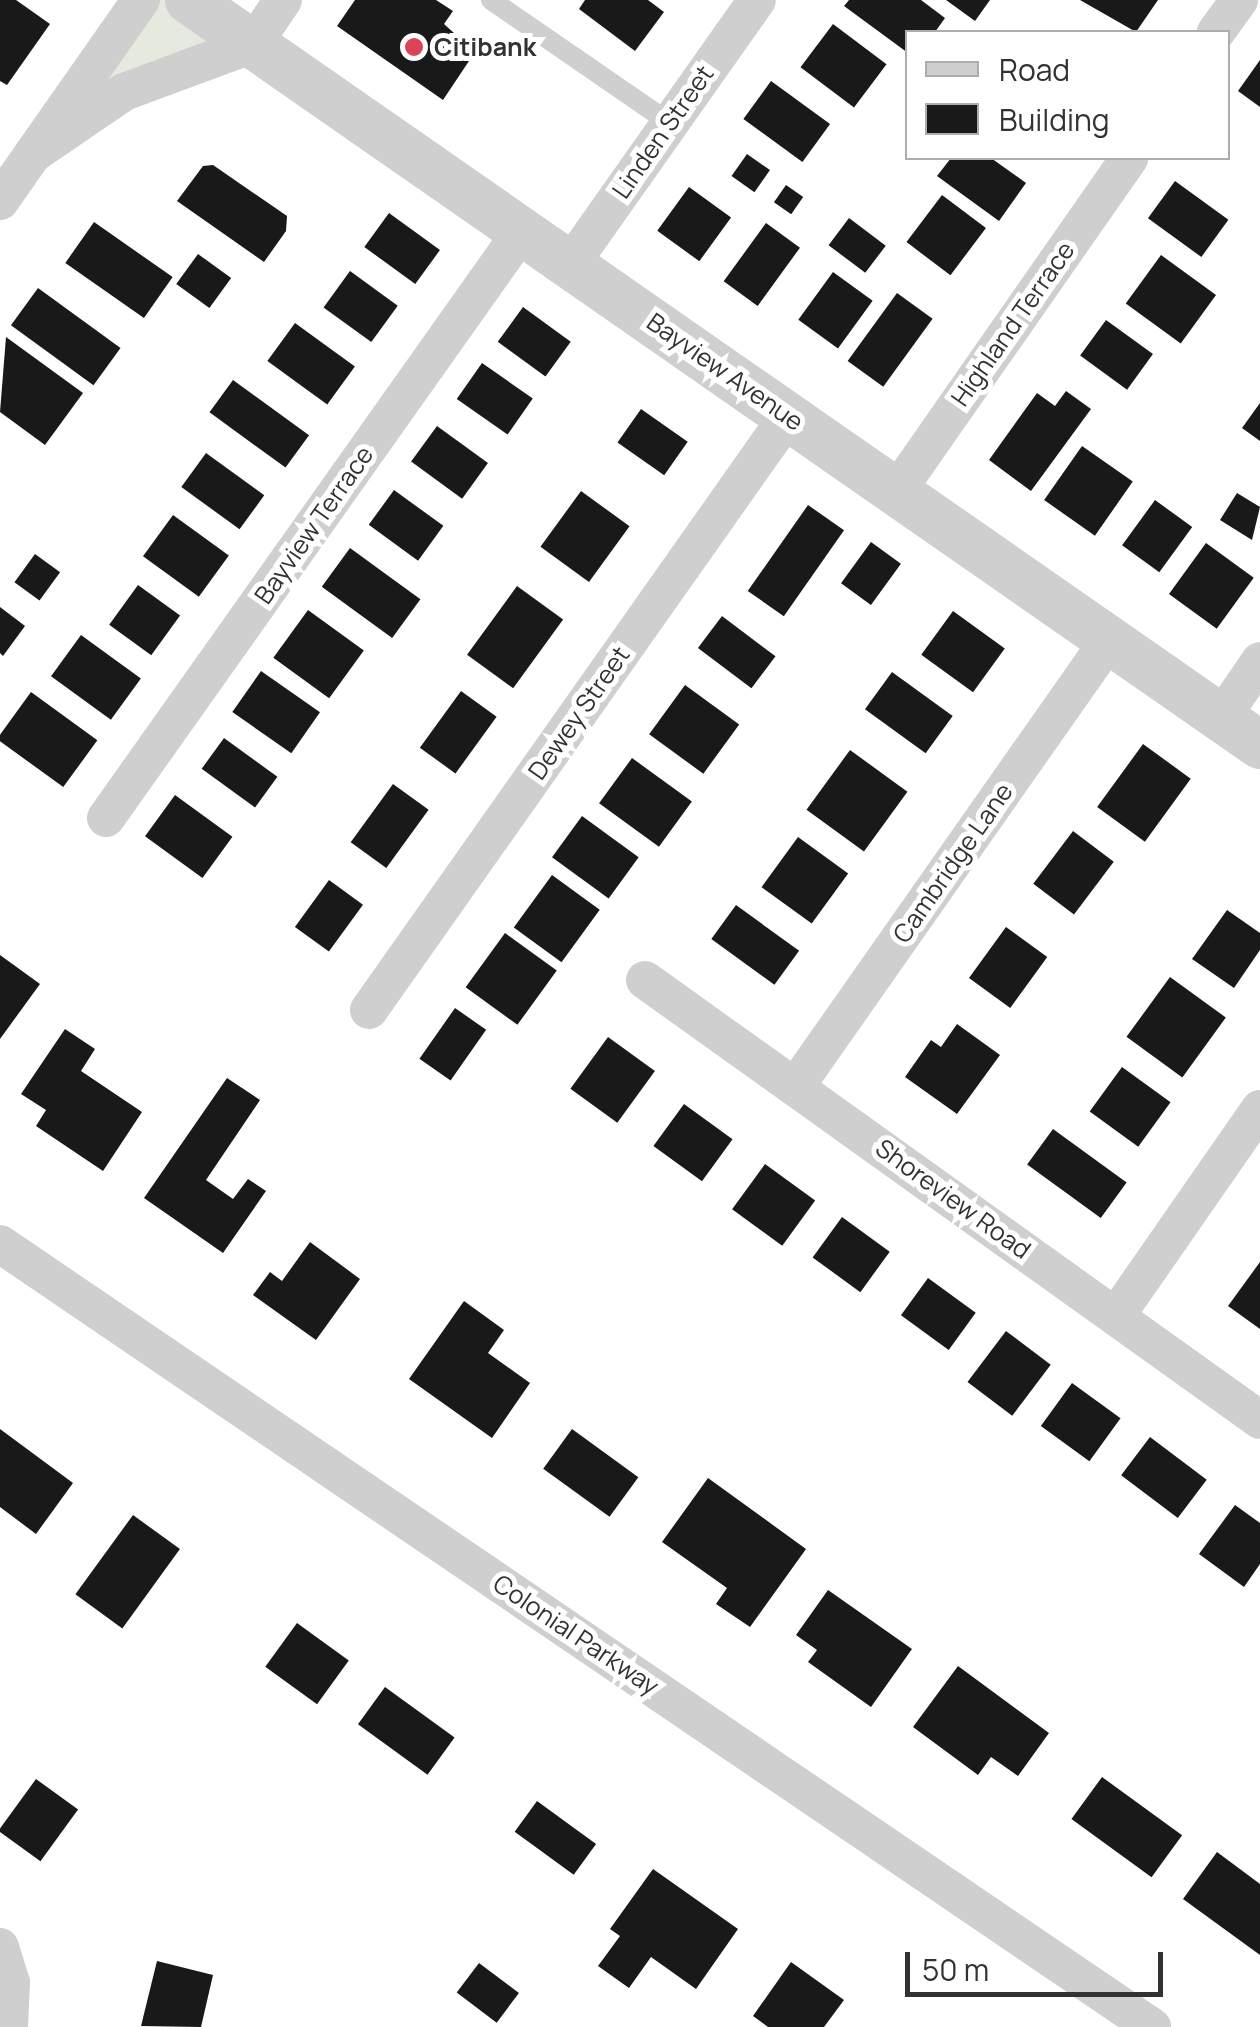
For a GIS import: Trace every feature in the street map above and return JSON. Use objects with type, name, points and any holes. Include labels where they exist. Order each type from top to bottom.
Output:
[{"type":"street","points":[[0,201],[141,0]]},
{"type":"street","name":"Bayview Avenue","points":[[188,0],[1260,746]]},
{"type":"street","points":[[32,154],[124,92],[253,44],[283,0]]},
{"type":"street","name":"Linden Street","points":[[570,265],[757,0]]},
{"type":"street","points":[[1217,30],[1239,0]]},
{"type":"street","name":"Highland Terrace","points":[[897,490],[1128,160]]},
{"type":"street","name":"Bayview Terrace","points":[[106,818],[522,231]]},
{"type":"street","name":"Dewey Street","points":[[368,1010],[788,416]]},
{"type":"street","name":"Cambridge Lane","points":[[796,1086],[1110,640]]},
{"type":"street","points":[[1221,718],[1260,661]]},
{"type":"street","name":"Shoreview Road","points":[[645,980],[1260,1420]]},
{"type":"street","points":[[1116,1316],[1260,1109]]},
{"type":"street","name":"Colonial Parkway","points":[[0,1244],[1152,2027]]},
{"type":"street","points":[[0,1947],[11,1982],[9,2027]]},
{"type":"lane","points":[[491,0],[670,123]]},
{"type":"shaded area","points":[[141,0],[189,0],[253,44],[43,138]]},
{"type":"building","points":[[0,0],[16,0],[50,24],[7,85],[0,81]]},
{"type":"building","name":"Citibank","points":[[355,0],[436,0],[453,11],[444,24],[475,52],[443,100],[337,26]]},
{"type":"building","points":[[585,0],[648,0],[664,12],[635,51],[579,9]]},
{"type":"building","points":[[849,0],[921,0],[945,18],[936,30],[905,30],[905,51],[844,6]]},
{"type":"building","points":[[946,0],[990,0],[975,21]]},
{"type":"building","points":[[1080,0],[1158,0],[1137,30]]},
{"type":"building","points":[[833,24],[887,64],[854,107],[801,67]]},
{"type":"building","points":[[1260,60],[1260,107],[1238,91]]},
{"type":"building","points":[[771,81],[830,124],[802,162],[743,119]]},
{"type":"building","points":[[747,154],[770,170],[754,192],[732,176]]},
{"type":"building","points":[[949,160],[994,160],[1026,183],[999,221],[937,176]]},
{"type":"building","points":[[213,165],[287,216],[286,231],[264,262],[177,201],[203,166]]},
{"type":"building","points":[[1175,181],[1228,220],[1201,257],[1148,218]]},
{"type":"building","points":[[786,185],[803,197],[791,214],[774,202]]},
{"type":"building","points":[[689,187],[731,218],[699,261],[657,231]]},
{"type":"building","points":[[942,195],[986,228],[950,275],[906,242]]},
{"type":"building","points":[[389,213],[440,250],[415,284],[364,247]]},
{"type":"building","points":[[849,218],[886,246],[865,273],[829,245]]},
{"type":"building","points":[[94,222],[173,277],[144,318],[65,263]]},
{"type":"building","points":[[766,223],[800,248],[758,306],[724,281]]},
{"type":"building","points":[[198,254],[231,278],[209,308],[176,284]]},
{"type":"building","points":[[1161,255],[1216,295],[1181,344],[1126,304]]},
{"type":"building","points":[[350,271],[398,306],[371,342],[324,307]]},
{"type":"building","points":[[833,272],[873,301],[838,349],[798,320]]},
{"type":"building","points":[[38,288],[121,348],[93,385],[11,325]]},
{"type":"building","points":[[897,293],[933,319],[883,387],[848,361]]},
{"type":"building","points":[[523,307],[571,342],[545,376],[498,342]]},
{"type":"building","points":[[1106,320],[1153,354],[1127,390],[1080,356]]},
{"type":"building","points":[[295,323],[355,366],[327,405],[267,361]]},
{"type":"building","points":[[6,337],[83,393],[45,445],[0,412]]},
{"type":"building","points":[[482,363],[533,399],[508,435],[457,399]]},
{"type":"building","points":[[233,380],[309,435],[286,468],[209,412]]},
{"type":"building","points":[[1066,391],[1091,409],[1031,491],[989,460],[1037,393],[1055,406]]},
{"type":"building","points":[[1260,403],[1260,441],[1242,428]]},
{"type":"building","points":[[641,409],[688,442],[664,475],[617,443]]},
{"type":"building","points":[[437,426],[488,463],[462,499],[411,462]]},
{"type":"building","points":[[1082,446],[1133,482],[1095,536],[1044,500]]},
{"type":"building","points":[[206,453],[264,495],[240,529],[181,487]]},
{"type":"building","points":[[394,490],[443,526],[418,561],[369,525]]},
{"type":"building","points":[[581,491],[630,526],[589,582],[540,547]]},
{"type":"building","points":[[1237,493],[1260,507],[1252,540],[1220,520]]},
{"type":"building","points":[[1155,500],[1192,527],[1159,572],[1122,545]]},
{"type":"building","points":[[808,505],[844,530],[784,616],[748,591]]},
{"type":"building","points":[[173,515],[229,556],[199,597],[143,556]]},
{"type":"building","points":[[871,542],[901,564],[871,605],[841,583]]},
{"type":"building","points":[[1206,543],[1254,578],[1217,629],[1169,594]]},
{"type":"building","points":[[350,548],[420,599],[392,638],[322,587]]},
{"type":"building","points":[[35,554],[60,572],[40,601],[14,582]]},
{"type":"building","points":[[138,585],[180,616],[151,655],[109,625]]},
{"type":"building","points":[[517,586],[563,620],[513,688],[467,655]]},
{"type":"building","points":[[0,607],[25,626],[3,656],[0,653]]},
{"type":"building","points":[[308,610],[364,651],[329,698],[273,658]]},
{"type":"building","points":[[953,611],[1005,649],[973,692],[921,655]]},
{"type":"building","points":[[722,616],[776,656],[751,688],[698,648]]},
{"type":"building","points":[[81,635],[141,678],[111,720],[51,676]]},
{"type":"building","points":[[261,671],[320,712],[291,753],[232,712]]},
{"type":"building","points":[[892,672],[953,716],[926,753],[865,709]]},
{"type":"building","points":[[685,685],[739,724],[703,774],[649,734]]},
{"type":"building","points":[[461,691],[497,717],[455,773],[420,748]]},
{"type":"building","points":[[31,692],[97,740],[63,787],[0,741],[0,735]]},
{"type":"building","points":[[224,738],[277,777],[255,808],[202,769]]},
{"type":"building","points":[[1143,744],[1191,779],[1145,842],[1097,807]]},
{"type":"building","points":[[850,750],[907,792],[864,852],[807,810]]},
{"type":"building","points":[[632,758],[692,801],[659,847],[599,803]]},
{"type":"building","points":[[393,784],[429,810],[386,868],[351,842]]},
{"type":"building","points":[[175,795],[232,837],[202,878],[145,836]]},
{"type":"building","points":[[582,816],[639,857],[609,898],[552,857]]},
{"type":"building","points":[[1073,831],[1114,862],[1074,914],[1033,884]]},
{"type":"building","points":[[798,837],[848,873],[812,924],[762,887]]},
{"type":"building","points":[[552,875],[600,910],[562,962],[514,928]]},
{"type":"building","points":[[329,880],[363,905],[329,952],[295,927]]},
{"type":"building","points":[[736,905],[799,951],[774,985],[711,939]]},
{"type":"building","points":[[1227,910],[1260,933],[1260,950],[1234,988],[1192,959]]},
{"type":"building","points":[[1006,927],[1047,957],[1010,1008],[969,978]]},
{"type":"building","points":[[505,933],[557,971],[517,1025],[466,987]]},
{"type":"building","points":[[0,955],[40,984],[0,1039]]},
{"type":"building","points":[[1170,977],[1226,1018],[1182,1077],[1127,1037]]},
{"type":"building","points":[[455,1008],[486,1030],[451,1081],[419,1059]]},
{"type":"building","points":[[957,1024],[1000,1055],[957,1114],[905,1077],[931,1040],[941,1047]]},
{"type":"building","points":[[65,1029],[95,1049],[81,1071],[142,1112],[103,1171],[36,1126],[46,1110],[21,1094]]},
{"type":"building","points":[[608,1037],[655,1071],[617,1123],[570,1089]]},
{"type":"building","points":[[1122,1067],[1171,1102],[1138,1147],[1090,1111]]},
{"type":"building","points":[[227,1078],[260,1100],[206,1180],[233,1199],[248,1179],[266,1191],[223,1253],[144,1198]]},
{"type":"building","points":[[684,1104],[733,1139],[702,1181],[653,1146]]},
{"type":"building","points":[[1053,1129],[1127,1182],[1101,1218],[1027,1165]]},
{"type":"building","points":[[765,1164],[815,1200],[782,1246],[732,1209]]},
{"type":"building","points":[[842,1217],[890,1252],[860,1292],[813,1257]]},
{"type":"building","points":[[310,1242],[360,1279],[316,1340],[253,1295],[270,1272],[282,1281]]},
{"type":"building","points":[[1260,1262],[1260,1329],[1228,1306]]},
{"type":"building","points":[[928,1278],[976,1313],[949,1350],[901,1315]]},
{"type":"building","points":[[464,1301],[504,1330],[488,1353],[530,1383],[492,1438],[409,1379]]},
{"type":"building","points":[[1006,1331],[1051,1365],[1012,1416],[967,1382]]},
{"type":"building","points":[[1072,1383],[1121,1418],[1089,1461],[1041,1426]]},
{"type":"building","points":[[0,1429],[73,1483],[36,1534],[0,1507]]},
{"type":"building","points":[[572,1429],[638,1477],[610,1517],[543,1469]]},
{"type":"building","points":[[1150,1437],[1207,1480],[1178,1518],[1121,1475]]},
{"type":"building","points":[[708,1478],[806,1549],[750,1627],[716,1604],[727,1588],[662,1542]]},
{"type":"building","points":[[1235,1505],[1260,1523],[1260,1564],[1244,1587],[1199,1554]]},
{"type":"building","points":[[133,1515],[180,1549],[122,1628],[75,1594]]},
{"type":"building","points":[[828,1590],[912,1649],[871,1707],[808,1662],[817,1650],[796,1635]]},
{"type":"building","points":[[297,1623],[349,1661],[317,1704],[265,1667]]},
{"type":"building","points":[[958,1666],[1049,1733],[1018,1776],[991,1757],[978,1775],[913,1727]]},
{"type":"building","points":[[385,1687],[455,1738],[428,1775],[358,1724]]},
{"type":"building","points":[[1102,1777],[1182,1835],[1152,1877],[1071,1819]]},
{"type":"building","points":[[36,1779],[78,1810],[40,1861],[0,1832]]},
{"type":"building","points":[[537,1801],[596,1844],[574,1875],[515,1832]]},
{"type":"building","points":[[1217,1852],[1260,1884],[1260,1955],[1183,1899]]},
{"type":"building","points":[[653,1869],[738,1929],[696,1989],[651,1957],[629,1988],[598,1966],[620,1936],[610,1929]]},
{"type":"building","points":[[157,1961],[213,1975],[201,2027],[141,2026]]},
{"type":"building","points":[[791,1962],[844,2000],[824,2027],[768,2027],[753,2016]]},
{"type":"building","points":[[479,1963],[519,1993],[497,2023],[457,1993]]},
{"type":"place","name":"Citibank","points":[[414,47]]}]
